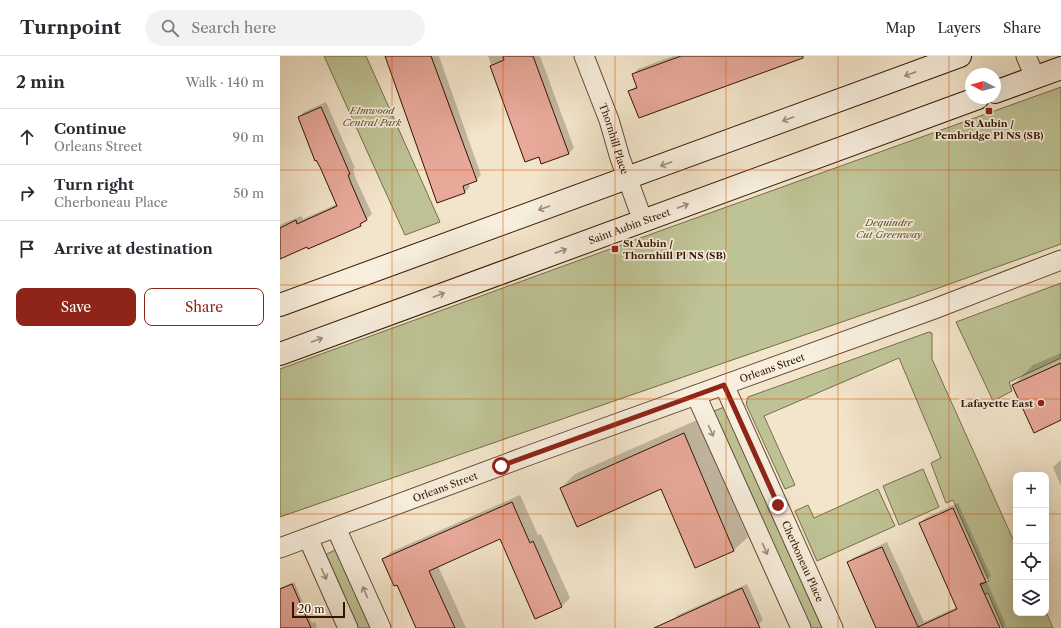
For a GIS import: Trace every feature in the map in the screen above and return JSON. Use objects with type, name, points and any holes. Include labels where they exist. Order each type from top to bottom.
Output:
[{"type":"main road","points":[[280,305],[960,56]]},
{"type":"main road","points":[[1001,90],[1061,68]]},
{"type":"main road","name":"Saint Aubin Street","points":[[280,354],[965,103]]},
{"type":"street","name":"Thornhill Place","points":[[584,56],[609,120],[643,221]]},
{"type":"street","points":[[1026,56],[1035,78]]},
{"type":"street","name":"Orleans Street","points":[[280,548],[508,463],[936,308],[1061,260]]},
{"type":"street","name":"Cherboneau Place","points":[[724,385],[833,628]]},
{"type":"street","points":[[696,395],[801,628]]},
{"type":"street","points":[[336,528],[381,628]]},
{"type":"street","points":[[308,538],[348,628]]},
{"type":"green space","name":"Elmwood Central Park","points":[[324,56],[366,56],[440,222],[405,235]]},
{"type":"green space","name":"Dequindre Cut Greenway","points":[[1061,87],[1061,244],[908,299],[280,517],[280,369]]},
{"type":"green space","points":[[1061,283],[1061,358],[1009,382],[1012,391],[993,401],[956,322]]},
{"type":"green space","points":[[929,332],[932,333],[932,359],[1013,539],[1013,616],[1048,616],[1053,628],[1003,628],[988,593],[982,596],[977,586],[989,581],[953,500],[946,503],[931,463],[941,458],[899,358],[764,416],[795,485],[785,489],[746,404],[748,397]]},
{"type":"green space","points":[[724,407],[824,628],[810,628],[712,412]]},
{"type":"green space","points":[[923,469],[939,507],[899,525],[883,486]]},
{"type":"green space","points":[[878,489],[895,526],[817,561],[795,511],[808,505],[814,518]]},
{"type":"green space","points":[[337,549],[373,628],[358,628],[325,555]]},
{"type":"building","points":[[385,56],[431,56],[477,181],[463,186],[465,193],[437,203]]},
{"type":"building","points":[[503,56],[533,56],[569,154],[541,164],[539,157],[525,162],[490,66],[504,60]]},
{"type":"building","points":[[681,56],[803,56],[803,58],[639,118],[628,91],[637,88],[632,74]]},
{"type":"building","points":[[321,107],[350,174],[348,175],[367,220],[360,224],[361,226],[308,249],[307,247],[280,259],[280,228],[296,220],[297,224],[337,206],[320,167],[316,160],[315,161],[298,117]]},
{"type":"building","name":"Lafayette East","points":[[1061,363],[1061,420],[1034,433],[1012,385]]},
{"type":"building","points":[[684,433],[734,551],[695,568],[661,489],[577,527],[560,488]]},
{"type":"building","points":[[512,502],[530,543],[533,541],[562,607],[535,619],[500,539],[429,571],[455,628],[416,628],[397,585],[394,586],[382,559]]},
{"type":"building","points":[[953,508],[986,582],[980,584],[1000,628],[876,628],[847,562],[882,547],[918,627],[957,609],[919,523]]},
{"type":"building","points":[[292,584],[311,628],[280,628],[280,589]]},
{"type":"building","points":[[742,588],[760,628],[654,628]]},
{"type":"place","name":"St Aubin / Pembridge Pl NS (SB)","points":[[989,111]]},
{"type":"place","name":"St Aubin / Thornhill Pl NS (SB)","points":[[615,249]]},
{"type":"place","name":"Lafayette East","points":[[1041,403]]},
{"type":"route","points":[[501,466],[724,385],[778,505]]}]
